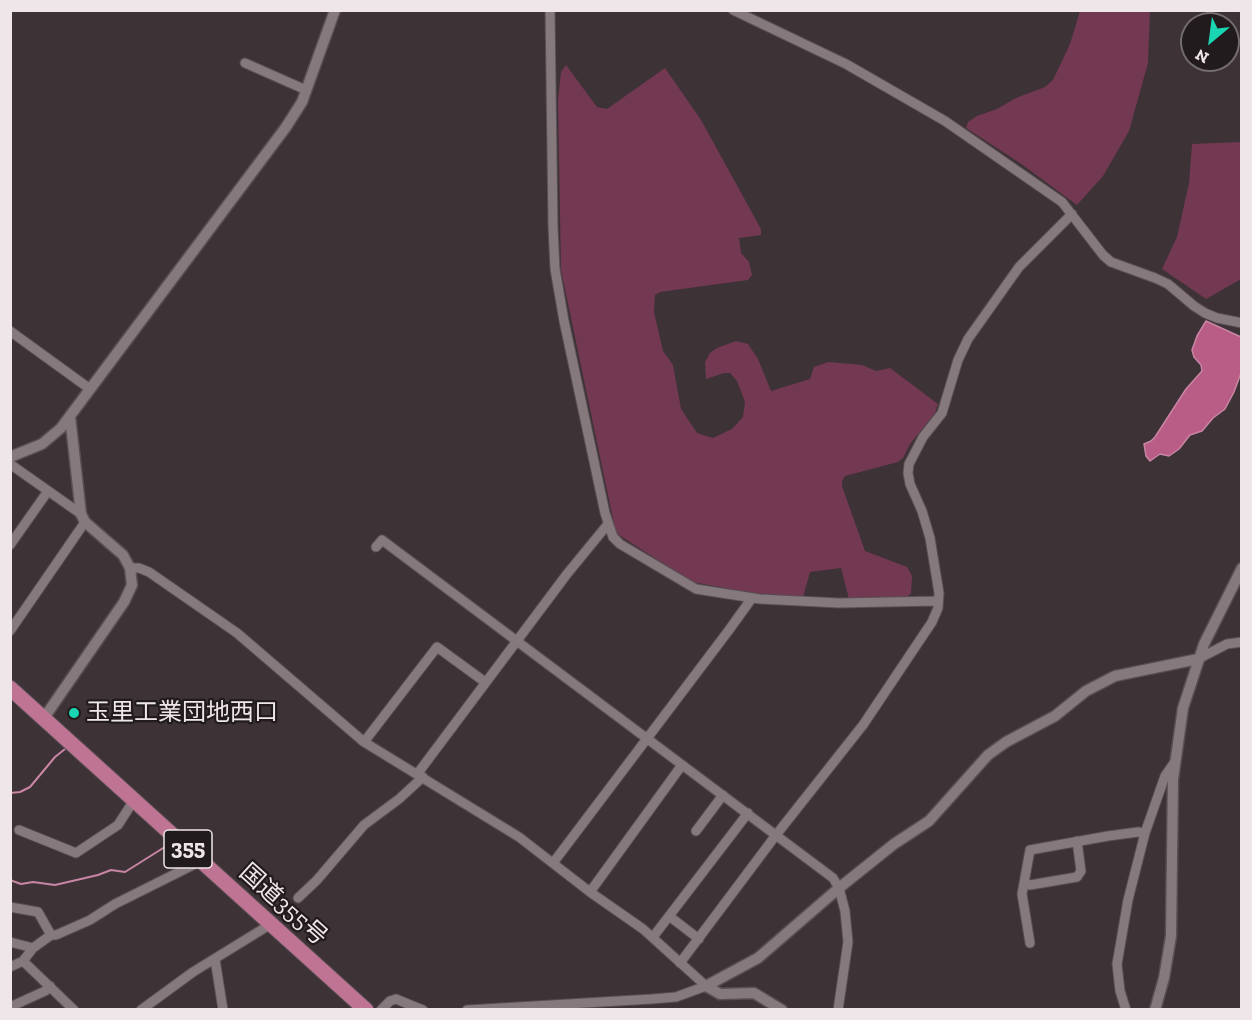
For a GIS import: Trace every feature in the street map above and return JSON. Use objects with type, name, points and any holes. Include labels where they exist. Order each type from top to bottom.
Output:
[{"type":"highway","name":"国道355号","points":[[10,688],[366,1010]]},
{"type":"street","points":[[10,457],[48,441],[70,416],[286,127],[306,90],[335,10]]},
{"type":"street","points":[[550,10],[555,269],[564,321],[608,524],[613,537],[620,544],[690,587],[752,598],[839,603],[938,601]]},
{"type":"street","points":[[733,10],[846,64],[945,121],[1062,202],[1111,262],[1162,281],[1205,313],[1217,318],[1242,322]]},
{"type":"street","points":[[244,63],[306,90]]},
{"type":"street","points":[[680,963],[776,835],[863,725],[936,615],[939,593],[930,538],[922,511],[910,484],[909,464],[923,437],[942,413],[958,360],[968,339],[1019,267],[1072,214]]},
{"type":"street","points":[[10,331],[90,389]]},
{"type":"street","points":[[10,631],[83,518],[70,416]]},
{"type":"street","points":[[10,464],[83,518],[123,555],[130,568],[132,585],[124,602],[44,718]]},
{"type":"street","points":[[10,545],[48,491]]},
{"type":"street","points":[[298,898],[317,880],[364,825],[399,799],[420,775],[516,640],[608,524]]},
{"type":"street","points":[[376,547],[382,540],[833,878],[839,888],[845,911],[848,942],[838,1010]]},
{"type":"street","points":[[130,568],[139,567],[149,572],[237,633],[364,742],[507,829],[653,937],[706,986],[720,994],[754,993],[782,1010]]},
{"type":"street","points":[[1155,1010],[1164,978],[1171,936],[1172,800],[1174,763],[1183,708],[1198,659],[1242,568]]},
{"type":"street","points":[[553,863],[752,598]]},
{"type":"street","points":[[467,1010],[668,998],[706,986],[758,958],[839,888],[894,844],[929,821],[988,755],[1014,736],[1064,711],[1086,692],[1115,676],[1198,659],[1227,644],[1242,642]]},
{"type":"street","points":[[364,742],[437,647],[485,682]]},
{"type":"street","points":[[1126,1010],[1120,991],[1117,964],[1128,900],[1145,834],[1165,776],[1174,763]]},
{"type":"street","points":[[590,892],[682,765]]},
{"type":"street","points":[[696,831],[723,795]]},
{"type":"street","points":[[19,830],[76,853],[118,825],[134,800]]},
{"type":"street","points":[[653,937],[748,813]]},
{"type":"street","points":[[1030,943],[1022,899],[1030,850],[1138,832],[1145,834]]},
{"type":"street","points":[[1024,883],[1030,885],[1077,877],[1081,871],[1077,841]]},
{"type":"street","points":[[10,967],[23,961],[33,948],[51,935],[56,936],[90,920],[116,904],[201,861]]},
{"type":"street","points":[[10,907],[39,912],[51,935]]},
{"type":"street","points":[[669,916],[699,939]]},
{"type":"street","points":[[141,1010],[152,1000],[271,924]]},
{"type":"street","points":[[10,942],[33,948]]},
{"type":"street","points":[[215,959],[223,1010]]},
{"type":"street","points":[[23,961],[74,1010]]},
{"type":"street","points":[[10,1007],[45,991],[50,986]]},
{"type":"street","points":[[381,1010],[390,1001],[396,999],[423,1010]]},
{"type":"shaded area","points":[[1080,11],[1150,11],[1148,63],[1129,131],[1103,176],[1077,205],[1020,163],[966,128],[968,122],[977,116],[1045,87],[1053,80],[1070,44]]},
{"type":"shaded area","points":[[566,65],[597,107],[607,109],[665,68],[701,120],[761,229],[761,235],[739,238],[741,253],[749,262],[752,275],[748,280],[660,292],[655,295],[654,312],[663,351],[673,365],[681,409],[697,433],[713,438],[732,429],[743,417],[745,402],[737,381],[730,373],[706,379],[705,362],[710,353],[736,341],[748,344],[758,359],[771,391],[810,379],[814,367],[828,362],[862,365],[876,371],[890,368],[938,404],[935,413],[910,444],[903,458],[898,462],[845,476],[842,481],[865,551],[907,567],[912,576],[911,593],[906,598],[849,599],[841,568],[810,572],[803,597],[753,593],[692,582],[616,533],[561,270],[558,100],[561,72]]},
{"type":"shaded area","points":[[1241,142],[1241,279],[1206,299],[1162,269],[1177,237],[1189,183],[1192,144]]},
{"type":"shaded area","points":[[1206,321],[1241,337],[1241,373],[1234,392],[1225,409],[1202,431],[1190,435],[1179,449],[1169,456],[1160,454],[1150,461],[1146,456],[1144,444],[1155,437],[1186,389],[1202,371],[1192,350]]},
{"type":"waterway","points":[[10,793],[20,792],[30,787],[55,757],[65,749]]},
{"type":"waterway","points":[[10,880],[21,884],[33,882],[55,885],[111,870],[125,872],[168,845]]},
{"type":"place","name":"玉里工業団地西口","points":[[74,713]]}]
